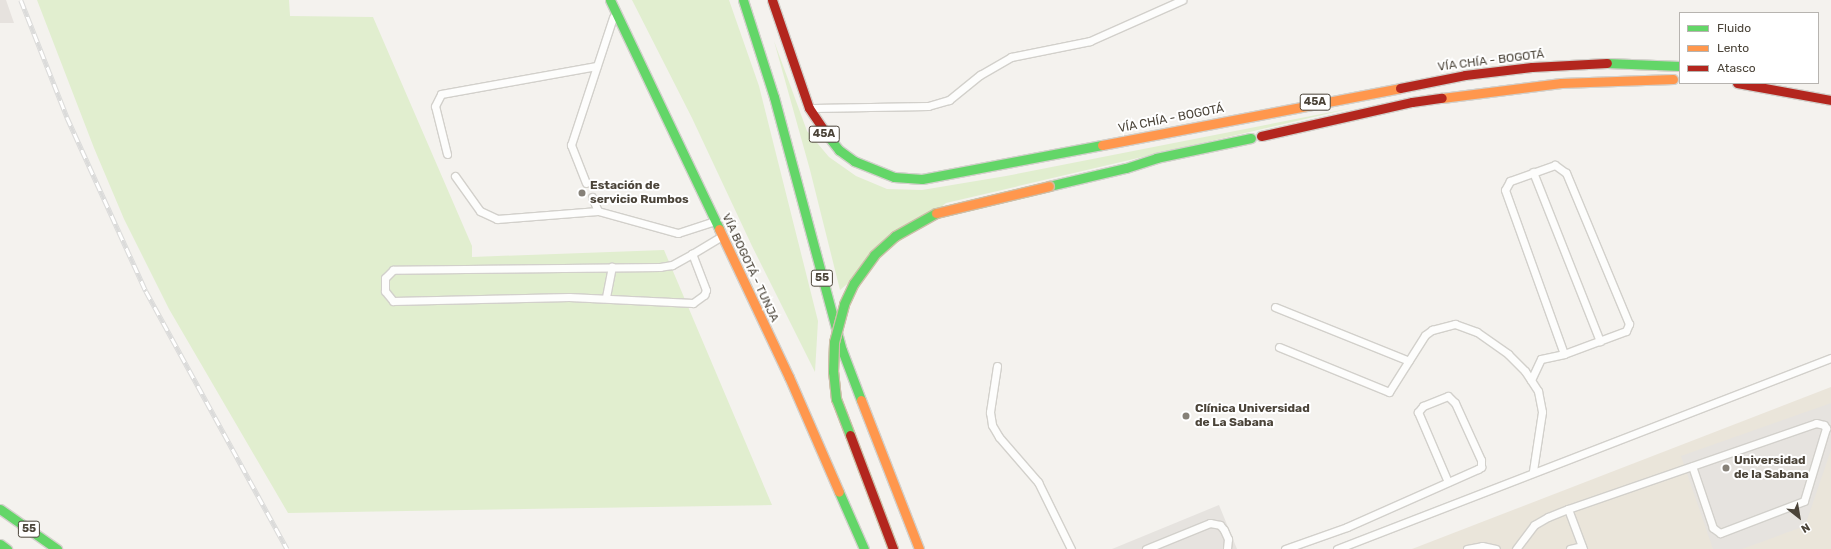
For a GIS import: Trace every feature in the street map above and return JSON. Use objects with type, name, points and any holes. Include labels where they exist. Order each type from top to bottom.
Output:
[{"type":"main road","name":"VÍA BOGOTÁ - TUNJA","points":[[610,0],[789,377],[864,549]]},
{"type":"main road","name":"55","points":[[743,0],[774,97],[842,350],[919,549]]},
{"type":"main road","name":"VÍA CHÍA - BOGOTÁ","points":[[772,0],[809,108],[827,138],[854,161],[894,177],[922,179],[1465,75],[1532,67],[1601,63],[1679,66]]},
{"type":"main road","points":[[1455,98],[1262,137],[1273,133],[1412,102],[1455,98],[1561,83],[1679,79]]},
{"type":"main road","points":[[1743,84],[1831,100]]},
{"type":"main road","points":[[893,549],[836,399],[833,372],[834,342],[844,304],[854,283],[874,255],[895,236],[924,218],[947,209],[1126,168],[1156,158],[1251,139],[1158,166],[1126,168]]},
{"type":"main road","name":"55","points":[[0,509],[57,549]]},
{"type":"main road","points":[[0,544],[7,549]]},
{"type":"lane","points":[[809,108],[928,106],[949,100],[980,75],[1011,57],[1090,41],[1182,0]]},
{"type":"lane","points":[[586,183],[571,145],[615,11]]},
{"type":"lane","points":[[447,154],[435,106],[441,94],[597,66]]},
{"type":"lane","points":[[1531,380],[1541,359],[1564,354],[1626,331],[1628,319],[1566,173],[1555,166],[1532,172],[1510,181],[1505,190],[1564,354]]},
{"type":"lane","points":[[1532,172],[1600,341]]},
{"type":"lane","points":[[455,176],[476,206],[491,218],[504,219],[598,211],[678,233],[714,221]]},
{"type":"lane","points":[[592,197],[598,211]]},
{"type":"lane","points":[[692,254],[706,290],[704,296],[693,303],[635,302],[606,298],[394,301],[387,295],[385,285],[387,275],[393,270],[660,267],[672,265],[722,235]]},
{"type":"lane","points":[[606,298],[612,267]]},
{"type":"lane","points":[[1275,307],[1409,361]]},
{"type":"lane","points":[[1279,347],[1388,392],[1391,391],[1425,335],[1440,326],[1455,324],[1477,332],[1497,345],[1531,380],[1538,391],[1542,412],[1533,471]]},
{"type":"lane","points":[[1337,549],[1533,471],[1831,358]]},
{"type":"lane","points":[[997,366],[990,412],[992,425],[999,437],[1038,482],[1071,549]]},
{"type":"lane","points":[[1285,549],[1347,527],[1478,469],[1482,464],[1456,403],[1448,396],[1423,406],[1418,412],[1448,482]]},
{"type":"lane","points":[[1516,549],[1534,525],[1568,509],[1692,466],[1816,423],[1824,425],[1826,428],[1804,501],[1720,533],[1713,528],[1692,466]]},
{"type":"lane","points":[[1568,509],[1582,548],[1570,549]]},
{"type":"lane","points":[[1146,549],[1210,523],[1220,525],[1224,530],[1228,539],[1227,549]]},
{"type":"lane","points":[[1467,549],[1482,546],[1496,549]]},
{"type":"shaded area","points":[[0,0],[6,0],[14,23],[0,23]]},
{"type":"shaded area","name":"Universidad de la Sabana","points":[[1831,387],[1831,549],[1412,549]]},
{"type":"shaded area","points":[[1831,403],[1831,450],[1805,526],[1742,549],[1713,549],[1681,456]]},
{"type":"shaded area","points":[[1219,505],[1237,549],[1112,549]]},
{"type":"green space","points":[[37,0],[289,0],[290,16],[373,17],[472,246],[472,257],[664,250],[772,505],[288,513],[169,309],[124,219],[94,148]]},
{"type":"green space","points":[[632,0],[729,0],[759,86],[818,321],[815,372],[752,246],[692,118]]},
{"type":"green space","points":[[774,41],[807,131],[829,157],[856,176],[887,189],[922,190],[1006,176],[1352,108],[946,203],[840,290],[810,170]]},
{"type":"railway","points":[[21,0],[67,117],[146,291],[287,549]]},
{"type":"traffic: fast","points":[[610,0],[719,229]]},
{"type":"traffic: fast","points":[[743,0],[774,97],[842,350],[861,400]]},
{"type":"traffic: fast","points":[[1607,63],[1679,66]]},
{"type":"traffic: fast","points":[[828,136],[839,150],[854,161],[894,177],[922,179],[1102,145]]},
{"type":"traffic: fast","points":[[1049,186],[1126,168],[1156,158],[1251,138]]},
{"type":"traffic: fast","points":[[850,435],[836,399],[833,372],[834,342],[844,304],[854,283],[874,255],[895,236],[936,213]]},
{"type":"traffic: fast","points":[[839,492],[864,549]]},
{"type":"traffic: fast","points":[[0,509],[57,549]]},
{"type":"traffic: fast","points":[[0,544],[7,549]]},
{"type":"traffic: slow","points":[[1442,98],[1561,83],[1673,79]]},
{"type":"traffic: slow","points":[[1102,145],[1400,88]]},
{"type":"traffic: slow","points":[[936,213],[1049,186]]},
{"type":"traffic: slow","points":[[719,229],[789,377],[839,492]]},
{"type":"traffic: slow","points":[[861,400],[919,549]]},
{"type":"traffic: jam","points":[[772,0],[809,108],[828,136]]},
{"type":"traffic: jam","points":[[1400,88],[1465,75],[1532,67],[1607,63]]},
{"type":"traffic: jam","points":[[1743,84],[1831,100]]},
{"type":"traffic: jam","points":[[1261,136],[1412,102],[1442,98]]},
{"type":"traffic: jam","points":[[850,435],[893,549]]},
{"type":"place","name":"Estación de servicio Rumbos","points":[[582,193]]},
{"type":"place","name":"Clínica Universidad de La Sabana","points":[[1186,416]]},
{"type":"place","name":"Universidad de la Sabana","points":[[1726,468]]}]
